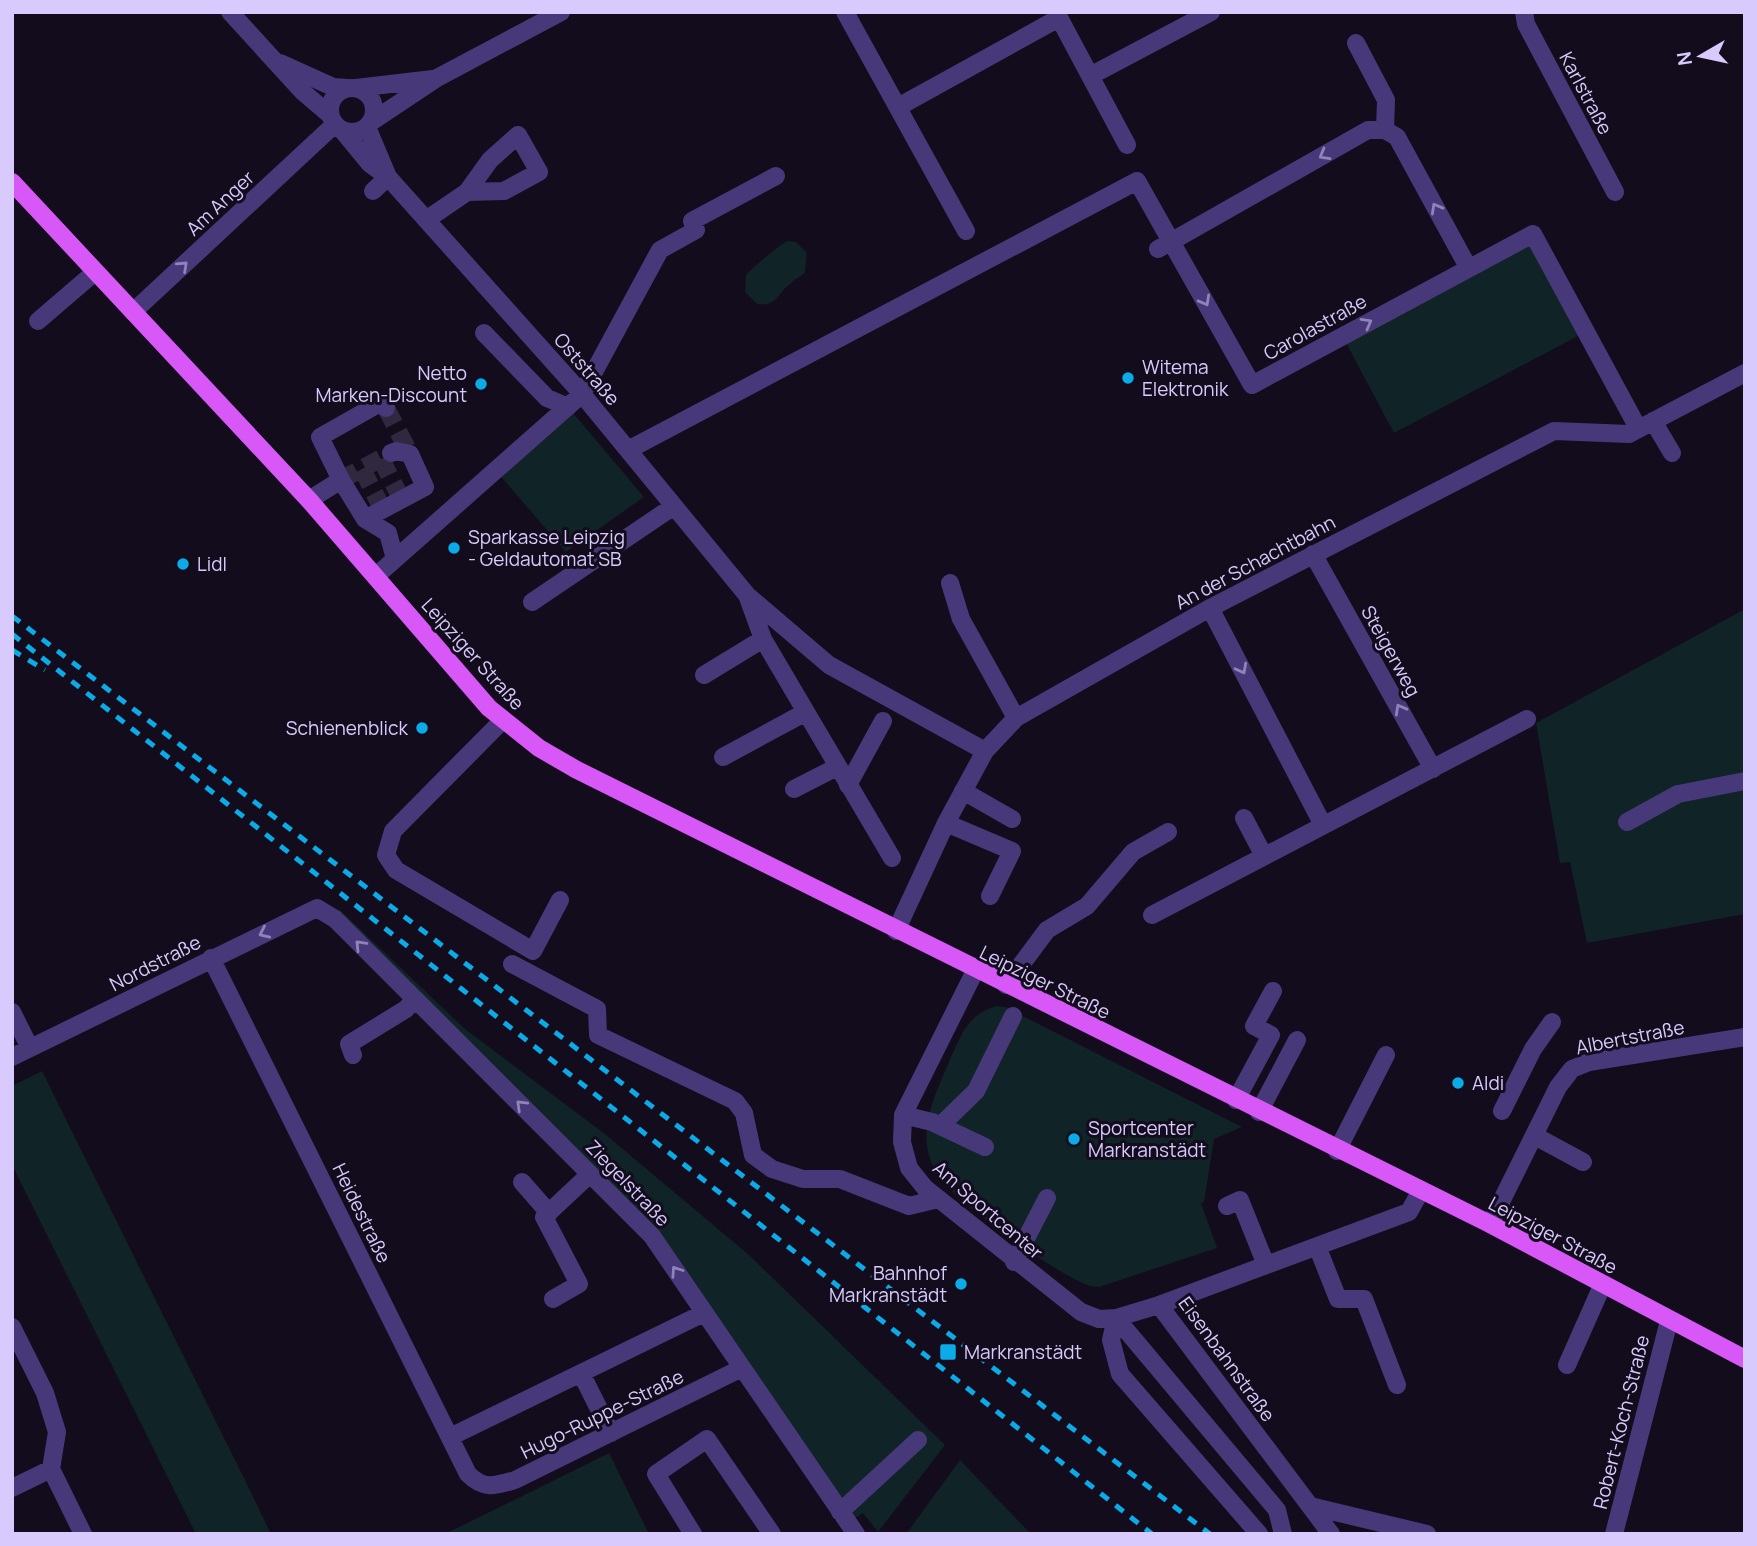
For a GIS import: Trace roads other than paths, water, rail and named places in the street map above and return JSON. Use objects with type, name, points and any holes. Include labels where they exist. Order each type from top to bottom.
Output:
[{"type":"main road","name":"Leipziger Straße","points":[[12,182],[309,500],[502,721],[577,771],[1337,1151],[1490,1224],[1668,1321],[1745,1359]]},
{"type":"street","name":"Oststraße","points":[[230,12],[336,123],[370,164],[388,177],[582,394],[747,595],[829,665],[985,751]]},
{"type":"street","points":[[437,78],[352,88],[335,95],[336,123],[355,132],[437,78],[561,12]]},
{"type":"street","points":[[845,12],[964,227],[945,231]]},
{"type":"street","points":[[1090,76],[1182,19],[1211,12]]},
{"type":"street","name":"Karlstraße","points":[[1524,12],[1526,24],[1615,192]]},
{"type":"street","points":[[898,107],[1058,15],[1127,145]]},
{"type":"street","points":[[1356,43],[1386,100],[1385,130]]},
{"type":"street","name":"Oststraße","points":[[274,61],[333,87],[352,88],[373,102],[374,116],[369,125],[388,177]]},
{"type":"street","name":"Am Anger","points":[[133,312],[336,123]]},
{"type":"street","points":[[628,450],[1137,181],[1165,245],[1368,130],[1385,130],[1397,137],[1468,267]]},
{"type":"street","points":[[376,576],[582,394],[660,250],[696,230],[692,221],[776,176]]},
{"type":"street","points":[[373,191],[388,177]]},
{"type":"street","points":[[426,220],[467,192]]},
{"type":"street","name":"Carolastraße","points":[[1165,245],[1252,385],[1533,234],[1646,425]]},
{"type":"street","points":[[38,321],[95,272]]},
{"type":"street","points":[[484,333],[547,398],[568,407]]},
{"type":"street","name":"An der Schachtbahn","points":[[896,931],[946,823],[985,751],[1016,718],[1210,608],[1555,431],[1629,434],[1745,373]]},
{"type":"street","points":[[386,408],[380,403],[320,436],[341,480],[365,519],[388,533],[395,559]]},
{"type":"street","points":[[1646,425],[1672,453]]},
{"type":"street","points":[[365,519],[425,488],[410,454],[391,453]]},
{"type":"street","points":[[309,500],[341,480]]},
{"type":"street","points":[[532,603],[674,506]]},
{"type":"street","name":"Steigerweg","points":[[1313,554],[1433,769]]},
{"type":"street","points":[[950,583],[961,619],[1016,718]]},
{"type":"street","name":"Oststraße","points":[[747,595],[762,639],[892,858]]},
{"type":"street","points":[[1210,608],[1323,825]]},
{"type":"street","points":[[704,675],[762,639]]},
{"type":"street","points":[[723,757],[806,712]]},
{"type":"street","points":[[1152,915],[1527,719]]},
{"type":"street","points":[[502,721],[393,831],[386,855],[396,870],[533,951],[560,900]]},
{"type":"street","points":[[848,785],[883,721]]},
{"type":"street","points":[[794,789],[837,766]]},
{"type":"street","points":[[1627,822],[1678,794],[1745,781]]},
{"type":"street","points":[[963,791],[1012,819]]},
{"type":"street","points":[[1244,818],[1264,856]]},
{"type":"street","points":[[946,823],[1012,851],[990,896]]},
{"type":"street","points":[[1006,985],[1046,930],[1087,906],[1133,852],[1168,832]]},
{"type":"street","name":"Nordstraße","points":[[12,1057],[317,908]]},
{"type":"street","name":"Ziegelstraße","points":[[317,908],[335,919],[652,1236],[856,1534]]},
{"type":"street","name":"Heidestraße","points":[[211,958],[468,1474],[478,1483]]},
{"type":"street","points":[[512,964],[597,1009],[598,1035],[735,1101],[744,1113],[753,1155],[772,1169],[803,1179],[840,1179],[909,1206],[938,1199]]},
{"type":"street","name":"Am Sportcenter","points":[[975,971],[903,1115],[902,1142],[909,1168],[938,1199],[1014,1262],[1081,1312],[1099,1319],[1116,1318],[1159,1305]]},
{"type":"street","points":[[1236,1100],[1271,1035],[1254,1026],[1273,991]]},
{"type":"street","points":[[354,1055],[349,1044],[406,1009],[414,1000]]},
{"type":"street","points":[[12,1012],[30,1048]]},
{"type":"street","points":[[940,1125],[976,1091],[1013,1016]]},
{"type":"street","points":[[1502,1111],[1534,1049],[1552,1022]]},
{"type":"street","name":"Albertstraße","points":[[1490,1224],[1558,1087],[1572,1069],[1589,1062],[1745,1037]]},
{"type":"street","points":[[1259,1112],[1297,1040]]},
{"type":"street","points":[[1337,1151],[1386,1055]]},
{"type":"street","points":[[903,1115],[940,1125],[985,1147]]},
{"type":"street","points":[[1535,1136],[1583,1162]]},
{"type":"street","points":[[553,1299],[579,1284],[544,1217],[590,1174]]},
{"type":"street","points":[[522,1182],[549,1213]]},
{"type":"street","name":"Eisenbahnstraße","points":[[1331,1534],[1159,1305],[1409,1212],[1420,1192]]},
{"type":"street","points":[[1014,1262],[1046,1198]]},
{"type":"street","points":[[1227,1206],[1240,1200],[1266,1265]]},
{"type":"street","points":[[1317,1246],[1338,1299],[1364,1299],[1397,1385]]},
{"type":"street","points":[[1567,1364],[1602,1286]]},
{"type":"street","points":[[450,1437],[705,1313]]},
{"type":"street","points":[[1116,1318],[1111,1340],[1120,1374],[1259,1534]]},
{"type":"street","points":[[1116,1318],[1277,1510],[1283,1534]]},
{"type":"street","name":"Robert-Koch-Straße","points":[[1614,1534],[1668,1321]]},
{"type":"street","points":[[12,1327],[46,1392],[57,1432],[51,1469],[83,1534]]},
{"type":"street","name":"Hugo-Ruppe-Straße","points":[[478,1483],[492,1487],[515,1480],[742,1368]]},
{"type":"street","points":[[581,1373],[611,1433]]},
{"type":"street","points":[[694,1534],[656,1474],[708,1439],[772,1534]]},
{"type":"street","points":[[840,1511],[918,1440]]},
{"type":"street","points":[[12,1488],[51,1469]]},
{"type":"street","points":[[1310,1506],[1427,1534]]},
{"type":"tunnel","points":[[386,408],[410,454]]},
{"type":"tunnel","points":[[341,480],[391,453]]},
{"type":"tunnel","points":[[381,459],[402,500]]},
{"type":"tunnel","points":[[362,469],[383,510]]},
{"type":"railway","points":[[12,616],[1210,1534]]},
{"type":"railway","points":[[12,634],[1152,1534]]},
{"type":"railway","points":[[12,650],[45,670]]},
{"type":"place","name":"Witema Elektronik","points":[[1128,378]]},
{"type":"place","name":"Netto Marken-Discount","points":[[481,384]]},
{"type":"place","name":"Sparkasse Leipzig - Geldautomat SB","points":[[454,548]]},
{"type":"place","name":"Lidl","points":[[183,564]]},
{"type":"place","name":"Schienenblick","points":[[422,728]]},
{"type":"place","name":"Aldi","points":[[1458,1083]]},
{"type":"place","name":"Sportcenter Markranstädt","points":[[1074,1139]]},
{"type":"place","name":"Bahnhof Markranstädt","points":[[961,1284]]},
{"type":"place","name":"Markranstädt","points":[[948,1352]]}]
